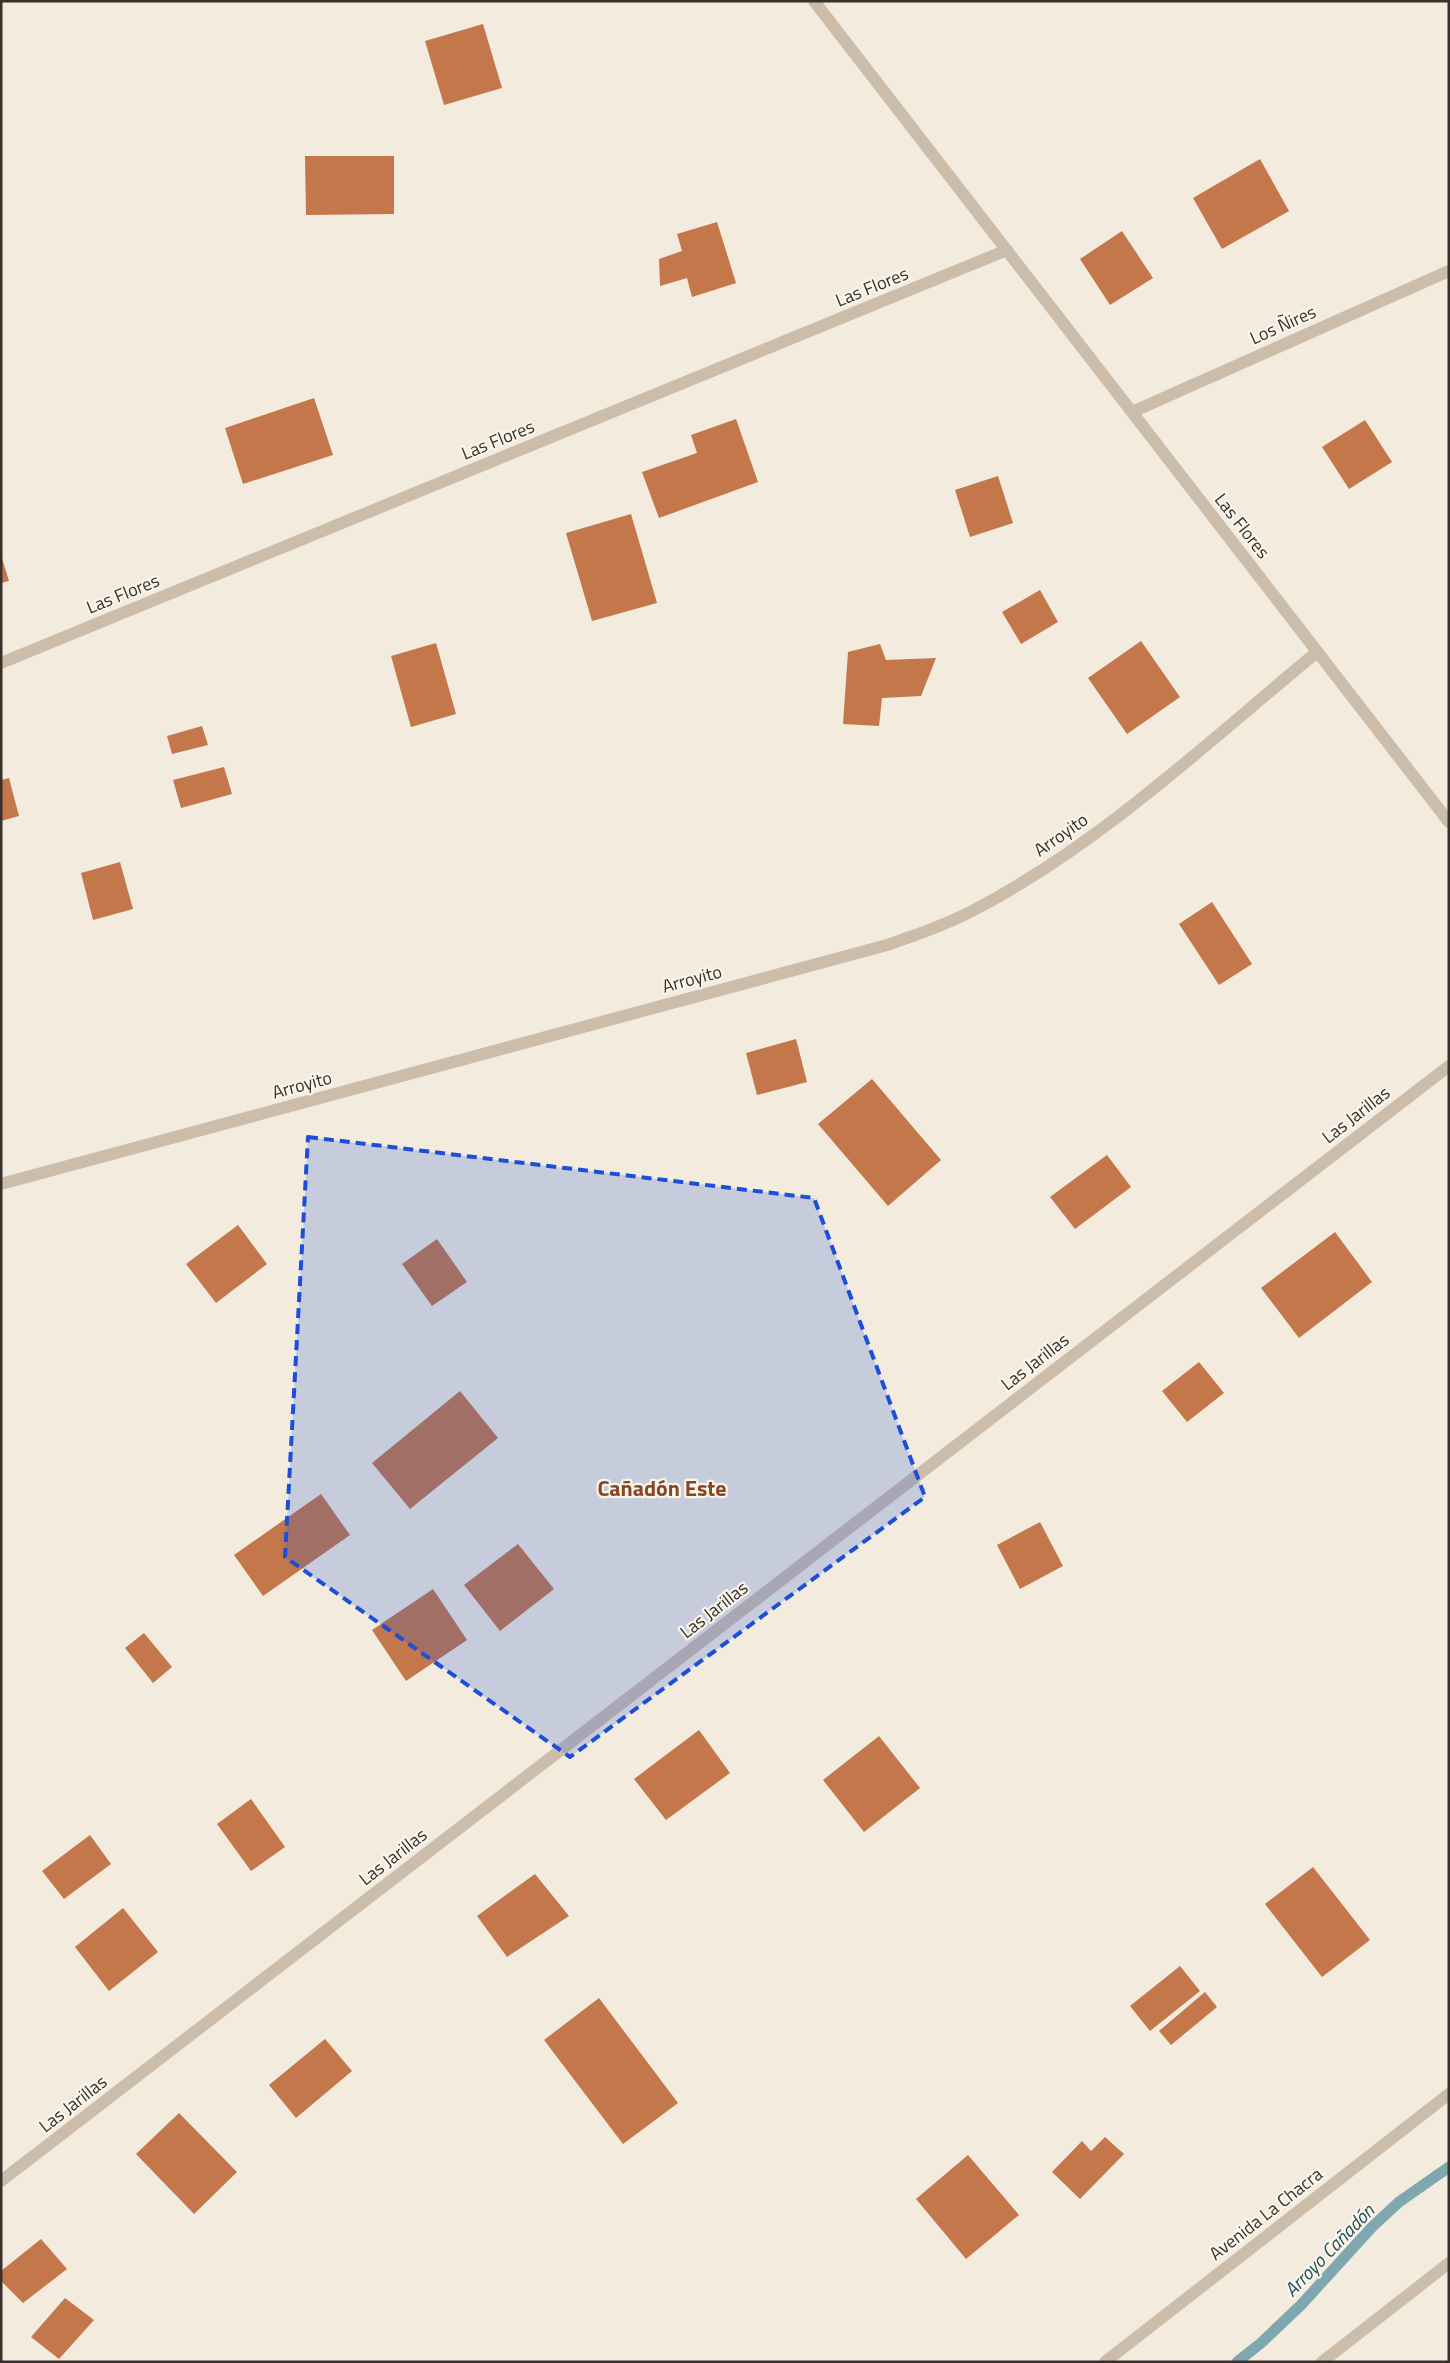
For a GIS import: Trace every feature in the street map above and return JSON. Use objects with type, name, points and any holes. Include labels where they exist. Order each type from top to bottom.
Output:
[{"type":"street","name":"Las Flores","points":[[814,1],[1449,822]]},
{"type":"street","name":"Las Flores","points":[[1,663],[1007,250]]},
{"type":"street","name":"Los Ñires","points":[[1132,412],[1449,271]]},
{"type":"street","name":"Arroyito","points":[[1,1184],[887,945],[929,930],[970,912],[1015,888],[1104,827],[1317,652]]},
{"type":"street","name":"Las Jarillas","points":[[1,2181],[1449,1066]]},
{"type":"street","name":"Avenida La Chacra","points":[[1105,2362],[1449,2094]]},
{"type":"street","points":[[1322,2362],[1449,2263]]},
{"type":"highlighted area","points":[[308,1137],[814,1198],[925,1497],[570,1757],[285,1557]]},
{"type":"building","points":[[483,24],[502,88],[444,105],[425,41]]},
{"type":"building","points":[[305,156],[394,156],[394,214],[306,215]]},
{"type":"building","points":[[1260,159],[1289,211],[1222,249],[1193,198]]},
{"type":"building","points":[[717,222],[736,283],[692,297],[687,278],[660,286],[659,259],[682,251],[677,234]]},
{"type":"building","points":[[1122,231],[1153,278],[1110,305],[1080,259]]},
{"type":"building","points":[[314,398],[333,455],[243,484],[225,428]]},
{"type":"building","points":[[736,419],[758,482],[659,518],[642,472],[697,453],[691,435]]},
{"type":"building","points":[[1365,420],[1392,462],[1349,489],[1322,447]]},
{"type":"building","points":[[998,476],[1013,523],[970,537],[955,490]]},
{"type":"building","points":[[631,514],[657,603],[592,621],[566,533]]},
{"type":"building","points":[[1,555],[9,581],[1,583]]},
{"type":"building","points":[[1040,590],[1058,622],[1021,644],[1002,612]]},
{"type":"building","points":[[1141,641],[1180,697],[1127,734],[1088,678]]},
{"type":"building","points":[[436,643],[456,714],[411,727],[391,656]]},
{"type":"building","points":[[880,644],[886,660],[936,658],[921,696],[882,698],[879,726],[843,724],[848,652]]},
{"type":"building","points":[[202,726],[208,745],[172,754],[167,736]]},
{"type":"building","points":[[224,767],[232,794],[181,808],[173,780]]},
{"type":"building","points":[[9,778],[19,816],[1,821],[1,780]]},
{"type":"building","points":[[120,862],[133,909],[93,920],[81,873]]},
{"type":"building","points":[[1212,902],[1252,964],[1219,985],[1179,924]]},
{"type":"building","points":[[796,1039],[807,1082],[757,1095],[746,1053]]},
{"type":"building","points":[[872,1079],[941,1160],[888,1206],[818,1124]]},
{"type":"building","points":[[1107,1155],[1131,1187],[1075,1229],[1050,1197]]},
{"type":"building","points":[[238,1225],[267,1264],[216,1303],[186,1264]]},
{"type":"building","points":[[1335,1232],[1372,1282],[1299,1338],[1261,1288]]},
{"type":"building","points":[[437,1239],[467,1282],[432,1306],[402,1264]]},
{"type":"building","points":[[1199,1362],[1224,1393],[1187,1422],[1162,1391]]},
{"type":"building","points":[[460,1391],[498,1438],[410,1509],[372,1463]]},
{"type":"building","points":[[321,1494],[350,1535],[263,1596],[234,1555]]},
{"type":"building","points":[[1040,1522],[1063,1566],[1020,1589],[997,1545]]},
{"type":"building","points":[[518,1544],[554,1589],[500,1631],[464,1585]]},
{"type":"building","points":[[433,1589],[467,1640],[406,1681],[372,1630]]},
{"type":"building","points":[[144,1633],[172,1667],[153,1683],[125,1648]]},
{"type":"building","points":[[699,1730],[730,1773],[666,1820],[634,1779]]},
{"type":"building","points":[[879,1736],[920,1788],[864,1832],[823,1780]]},
{"type":"building","points":[[251,1799],[285,1847],[251,1871],[217,1824]]},
{"type":"building","points":[[90,1835],[111,1864],[64,1899],[42,1871]]},
{"type":"building","points":[[1313,1867],[1370,1940],[1322,1977],[1265,1904]]},
{"type":"building","points":[[535,1874],[569,1916],[507,1957],[477,1916]]},
{"type":"building","points":[[123,1908],[158,1952],[109,1991],[75,1947]]},
{"type":"building","points":[[1180,1966],[1200,1991],[1150,2031],[1130,2006]]},
{"type":"building","points":[[1205,1992],[1217,2007],[1171,2045],[1159,2031]]},
{"type":"building","points":[[599,1998],[678,2103],[623,2144],[544,2040]]},
{"type":"building","points":[[325,2039],[352,2071],[296,2118],[269,2085]]},
{"type":"building","points":[[179,2113],[237,2172],[194,2214],[136,2154]]},
{"type":"building","points":[[1105,2137],[1124,2154],[1080,2199],[1052,2172],[1082,2141],[1091,2151]]},
{"type":"building","points":[[968,2155],[1019,2215],[966,2259],[916,2199]]},
{"type":"building","points":[[41,2239],[67,2269],[23,2303],[1,2281],[1,2271]]},
{"type":"building","points":[[65,2298],[94,2320],[59,2359],[31,2337]]},
{"type":"waterway","name":"Arroyo Cañadón","points":[[1237,2362],[1261,2343],[1301,2305],[1372,2227],[1399,2202],[1449,2167]]},
{"type":"district","name":"Cañadón Este","points":[[662,1488]]}]
